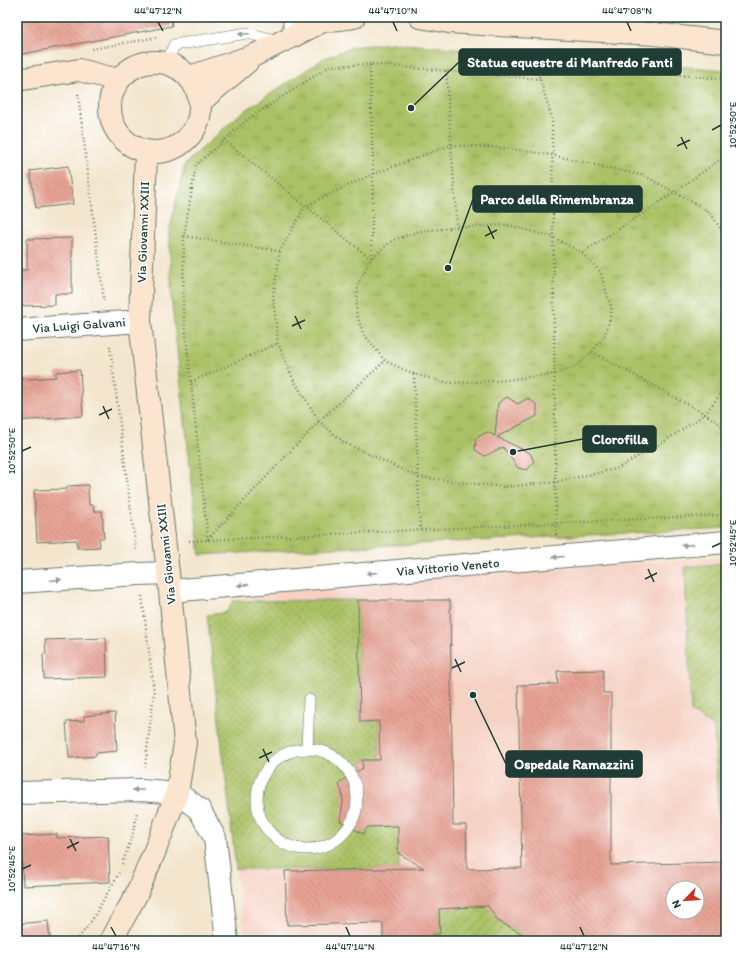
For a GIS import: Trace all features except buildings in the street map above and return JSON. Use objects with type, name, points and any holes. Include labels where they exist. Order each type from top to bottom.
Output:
[{"type":"street","points":[[201,102],[255,55],[290,31],[325,19],[354,17]]},
{"type":"street","points":[[420,17],[445,20],[539,22],[726,42]]},
{"type":"street","points":[[190,77],[255,55]]},
{"type":"street","points":[[166,63],[190,77],[201,102],[196,130],[175,150],[146,153],[120,137],[109,109],[118,80],[139,64],[166,63]]},
{"type":"street","points":[[17,80],[78,70],[118,80]]},
{"type":"street","name":"Via Giovanni XXIII","points":[[110,941],[136,895],[177,793],[185,743],[140,321],[146,153]]},
{"type":"street","name":"Via Luigi Galvani","points":[[17,330],[140,321]]},
{"type":"street","name":"Via Vittorio Veneto","points":[[17,582],[139,574],[169,582],[556,557],[726,542]]},
{"type":"street","points":[[17,793],[142,790],[177,793],[199,809],[215,838],[227,941]]},
{"type":"lane","points":[[166,63],[174,45],[247,33],[290,31]]},
{"type":"lane","points":[[307,748],[309,700]]},
{"type":"lane","points":[[307,748],[324,751],[339,760],[350,773],[357,789],[357,806],[352,823],[341,837],[326,846],[309,849],[292,847],[264,832],[265,826],[259,812],[257,797],[260,782],[267,768],[278,758],[292,751],[307,748]]},
{"type":"path","points":[[556,557],[552,118],[535,63],[726,79]]},
{"type":"path","points":[[208,540],[183,309],[184,236],[196,165],[248,119],[330,66],[370,64],[540,79]]},
{"type":"path","points":[[370,64],[373,174],[370,258],[358,284],[356,312],[363,333],[385,361],[414,374],[450,383],[498,381],[554,374],[575,367],[592,352],[605,335],[612,310],[600,271],[582,253],[553,238],[508,225],[457,227],[420,231],[393,240],[370,258]]},
{"type":"path","points":[[446,71],[457,227]]},
{"type":"path","points":[[224,140],[370,258]]},
{"type":"path","points":[[726,238],[710,212],[645,176],[552,155],[504,148],[451,145],[373,174],[305,206],[280,250],[272,297],[278,343],[293,380],[319,421],[345,443],[418,477],[504,487],[555,482],[616,469],[665,441],[705,414],[726,387]]},
{"type":"path","points":[[582,253],[675,192],[726,155]]},
{"type":"path","points":[[184,236],[280,250]]},
{"type":"path","points":[[191,382],[278,343]]},
{"type":"path","points":[[592,352],[705,414],[726,428]]},
{"type":"path","points":[[208,540],[319,421],[385,361]]},
{"type":"path","points":[[414,374],[420,530]]},
{"type":"path","points":[[189,541],[726,515]]},
{"type":"shaded area","points":[[726,558],[726,941],[246,941],[236,869],[207,615],[227,612],[233,601],[246,587]]},
{"type":"green space","points":[[392,43],[726,70],[726,528],[200,555],[172,305],[169,232],[185,164],[240,114],[323,59],[351,47]]},
{"type":"green space","points":[[726,563],[726,821],[719,822],[714,727],[691,712],[685,567]]},
{"type":"green space","points":[[358,600],[360,721],[379,721],[380,760],[362,760],[368,827],[398,826],[399,869],[236,869],[207,615],[227,612],[233,601]]},
{"type":"green space","points":[[491,906],[498,921],[536,941],[433,941],[433,934],[440,933],[439,909]]},
{"type":"place","name":"Statua equestre di Manfredo Fanti","points":[[411,108]]},
{"type":"place","name":"Parco della Rimembranza","points":[[448,268]]},
{"type":"place","name":"Clorofilla","points":[[513,452]]},
{"type":"place","name":"Ospedale Ramazzini","points":[[473,695]]}]
